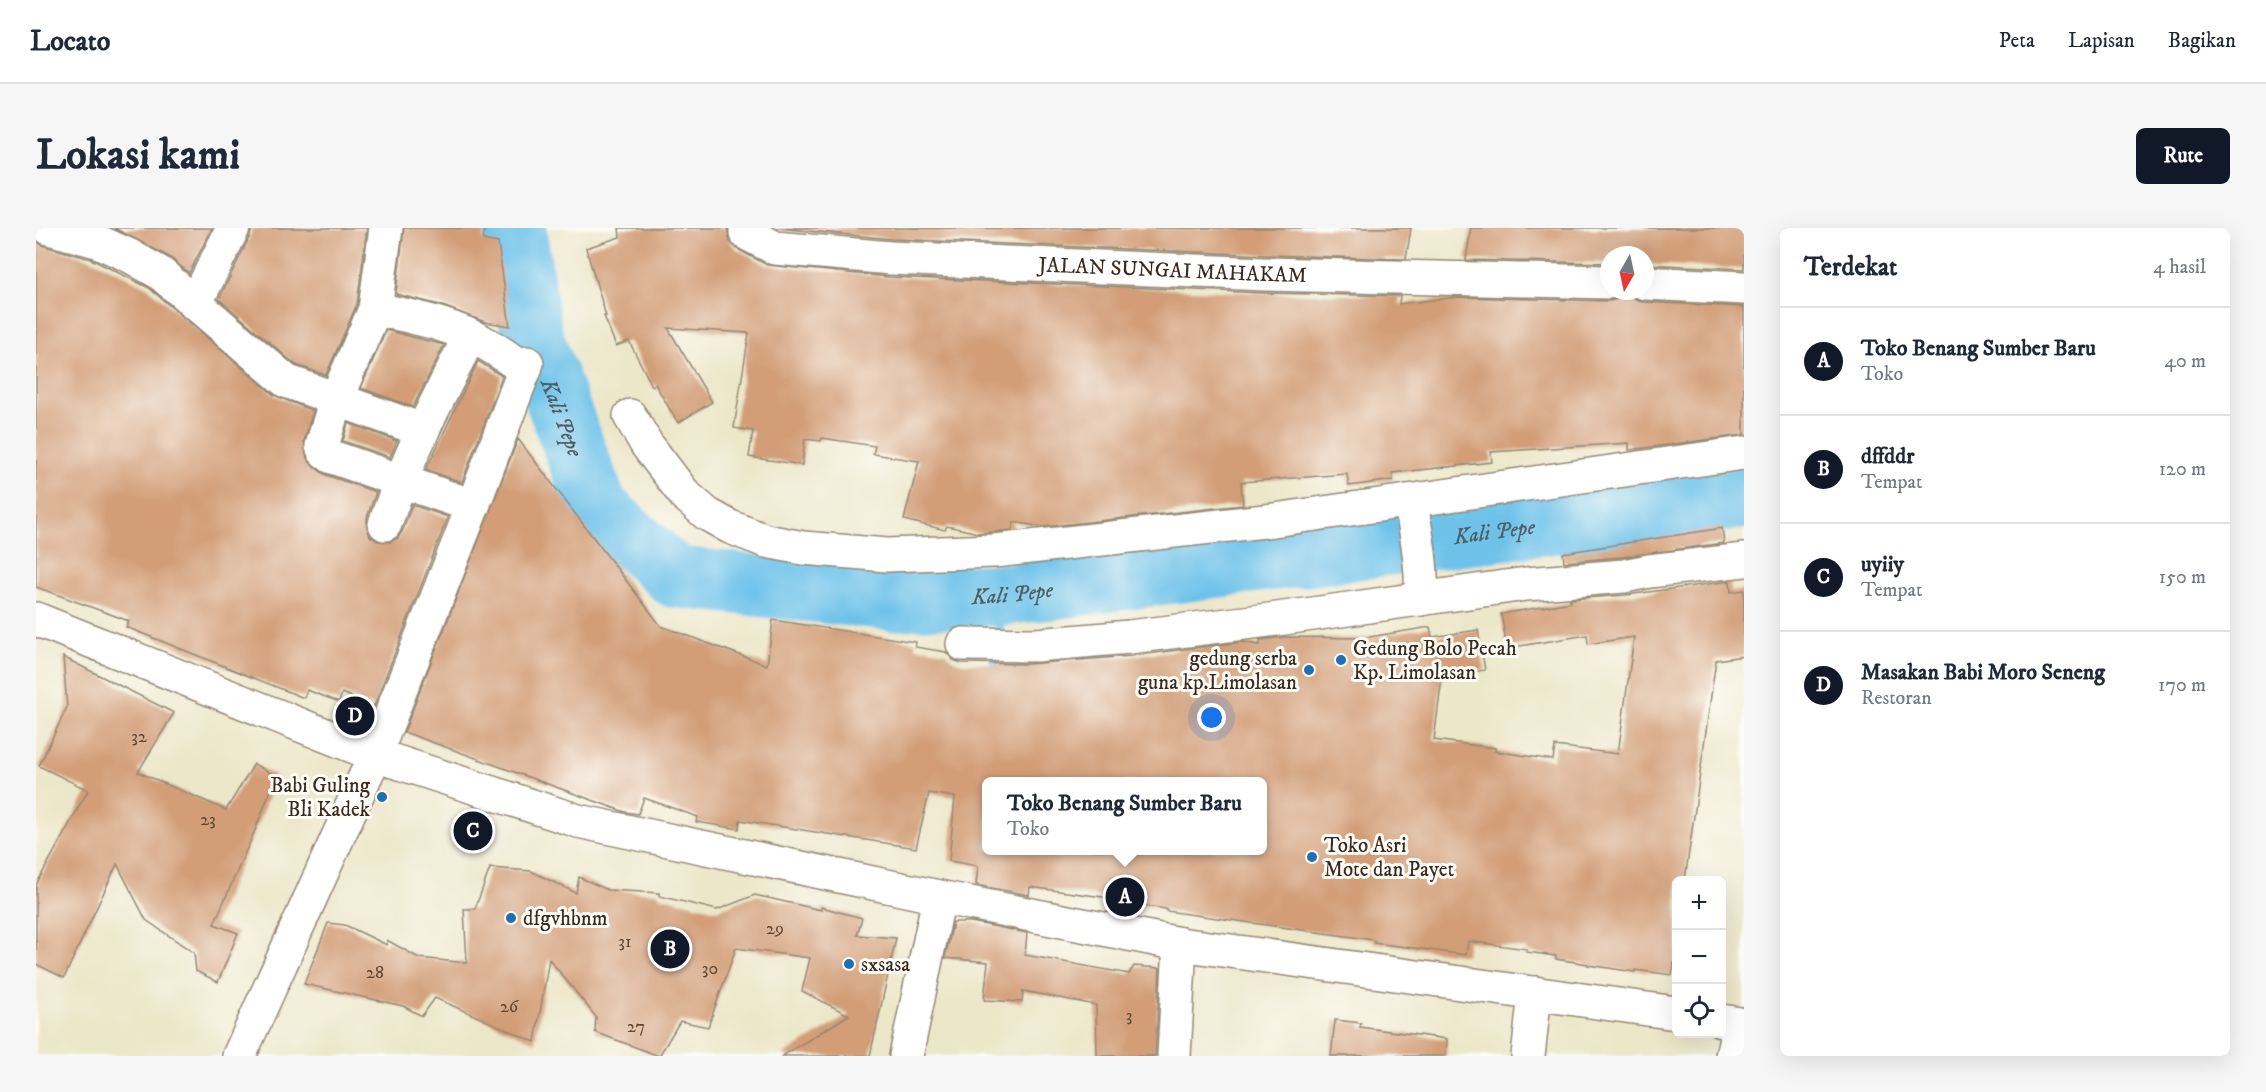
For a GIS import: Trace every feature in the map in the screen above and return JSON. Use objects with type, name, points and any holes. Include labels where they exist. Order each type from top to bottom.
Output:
[{"type":"street","points":[[49,228],[97,241],[160,273],[282,378],[422,430]]},
{"type":"street","points":[[195,304],[233,228]]},
{"type":"street","points":[[386,228],[375,309],[336,399],[322,441],[324,451],[332,457],[473,506]]},
{"type":"street","name":"JALAN SUNGAI MAHAKAM","points":[[746,228],[746,234],[775,248],[891,258],[1266,274],[1600,282]]},
{"type":"street","points":[[1654,283],[1744,288]]},
{"type":"street","points":[[239,1056],[375,755],[526,366],[470,336],[422,318],[375,309]]},
{"type":"street","points":[[384,524],[422,430],[470,336]]},
{"type":"street","points":[[630,416],[685,495],[707,514],[730,527],[766,542],[802,548],[887,555],[994,551],[1274,520],[1412,511],[1744,453]]},
{"type":"street","points":[[1412,511],[1422,592]]},
{"type":"street","points":[[963,644],[1009,646],[1129,637],[1422,592],[1624,576],[1744,560]]},
{"type":"street","points":[[36,619],[375,755],[578,821],[939,897],[1180,944],[1672,1012]]},
{"type":"street","points":[[906,1056],[939,897]]},
{"type":"street","points":[[1174,1056],[1180,944]]},
{"type":"street","points":[[1528,1056],[1535,993]]},
{"type":"street","points":[[1732,1056],[1735,1024]]},
{"type":"building","points":[[114,228],[212,228],[189,273],[169,257]]},
{"type":"building","points":[[252,228],[367,228],[357,304],[326,375],[296,365],[219,299]]},
{"type":"building","points":[[404,228],[485,228],[483,240],[498,243],[510,326],[485,322],[440,305],[396,294]]},
{"type":"building","points":[[619,228],[727,228],[730,242],[737,249],[767,265],[889,277],[1264,293],[1400,296],[1399,304],[1459,297],[1639,300],[1744,307],[1744,435],[1629,450],[1629,443],[1491,452],[1492,462],[1392,473],[1393,480],[1349,486],[1347,474],[1241,482],[1243,505],[1043,527],[1014,522],[1012,530],[993,532],[978,533],[947,526],[945,530],[904,520],[919,461],[873,454],[875,446],[822,438],[821,441],[805,439],[802,465],[749,457],[753,431],[734,428],[749,333],[668,328],[712,402],[678,423],[655,384],[652,386],[629,341],[616,346],[604,316],[606,316],[586,248],[620,237]]},
{"type":"building","points":[[777,228],[1411,228],[1406,259],[892,239]]},
{"type":"building","points":[[1471,228],[1744,228],[1744,269],[1654,264],[1654,246],[1600,246],[1600,263],[1466,260]]},
{"type":"building","points":[[36,241],[44,246],[91,259],[149,288],[274,395],[313,411],[304,441],[307,458],[313,466],[326,475],[376,492],[367,518],[370,536],[378,541],[389,542],[398,538],[412,505],[448,517],[374,706],[342,693],[339,702],[307,690],[304,698],[126,627],[129,621],[36,587]]},
{"type":"building","points":[[386,330],[444,345],[413,407],[361,388]]},
{"type":"building","points":[[478,361],[502,376],[462,482],[426,470]]},
{"type":"building","points":[[348,423],[397,441],[390,457],[343,441]]},
{"type":"building","points":[[518,439],[661,626],[767,665],[773,620],[916,642],[915,647],[946,652],[953,660],[962,663],[1028,664],[1131,656],[1241,642],[1260,645],[1260,640],[1284,637],[1363,638],[1430,627],[1432,637],[1478,630],[1485,670],[1442,678],[1434,740],[1495,748],[1495,751],[1553,760],[1555,746],[1618,754],[1634,637],[1588,644],[1587,635],[1507,648],[1501,614],[1571,602],[1570,599],[1626,595],[1730,581],[1731,592],[1744,590],[1744,656],[1716,660],[1686,876],[1672,876],[1672,975],[1588,965],[1556,959],[1556,956],[1526,952],[1527,949],[1468,941],[1466,955],[1166,911],[1167,909],[1110,901],[1110,898],[1030,887],[1029,895],[976,885],[978,866],[949,861],[955,797],[929,793],[916,848],[740,820],[739,829],[696,822],[698,817],[644,798],[638,814],[625,812],[404,732]]},
{"type":"building","points":[[1722,528],[1724,543],[1564,562],[1563,553]]},
{"type":"building","points":[[63,657],[174,713],[138,772],[226,810],[254,764],[276,776],[214,924],[238,933],[218,982],[196,971],[194,953],[146,920],[117,864],[64,978],[36,964],[36,885],[88,790],[39,766],[67,707]]},
{"type":"building","points":[[490,868],[531,871],[576,893],[579,877],[608,890],[659,893],[659,896],[717,910],[755,895],[821,910],[821,907],[862,918],[857,935],[896,938],[870,1056],[782,1056],[849,1015],[802,991],[810,958],[736,948],[708,1027],[680,1021],[659,1056],[595,1032],[596,1017],[549,959],[535,1042],[435,998],[422,1016],[403,1006],[304,984],[328,923],[345,925],[387,945],[387,940],[419,958],[467,963],[464,909],[475,909]]},
{"type":"building","points":[[953,922],[971,922],[1027,933],[1025,955],[1129,974],[1134,966],[1160,968],[1155,1056],[1097,1056],[1096,1005],[1023,991],[1022,1002],[984,1000],[988,962],[945,958]]},
{"type":"building","points":[[1335,1020],[1361,1023],[1360,1027],[1447,1039],[1446,1056],[1331,1056]]},
{"type":"waterway","name":"Kali Pepe","points":[[515,228],[532,336],[597,508],[675,577],[893,600],[1010,594],[1744,498]]},
{"type":"waterway","points":[[993,678],[999,627],[999,595]]},
{"type":"place","name":"Gedung Bolo Pecah Kp. Limolasan","points":[[1341,660]]},
{"type":"place","name":"gedung serba guna kp.Limolasan","points":[[1309,670]]},
{"type":"place","name":"Masakan Babi Moro Seneng","points":[[355,716]]},
{"type":"place","name":"Babi Guling Bli Kadek","points":[[382,797]]},
{"type":"place","name":"uyiiy","points":[[473,831]]},
{"type":"place","name":"Toko Asri Mote dan Payet","points":[[1312,857]]},
{"type":"place","name":"Toko Benang Sumber Baru","points":[[1125,897]]},
{"type":"place","name":"dfgvhbnm","points":[[511,918]]},
{"type":"place","name":"dffddr","points":[[670,949]]},
{"type":"place","name":"sxsasa","points":[[849,964]]}]
